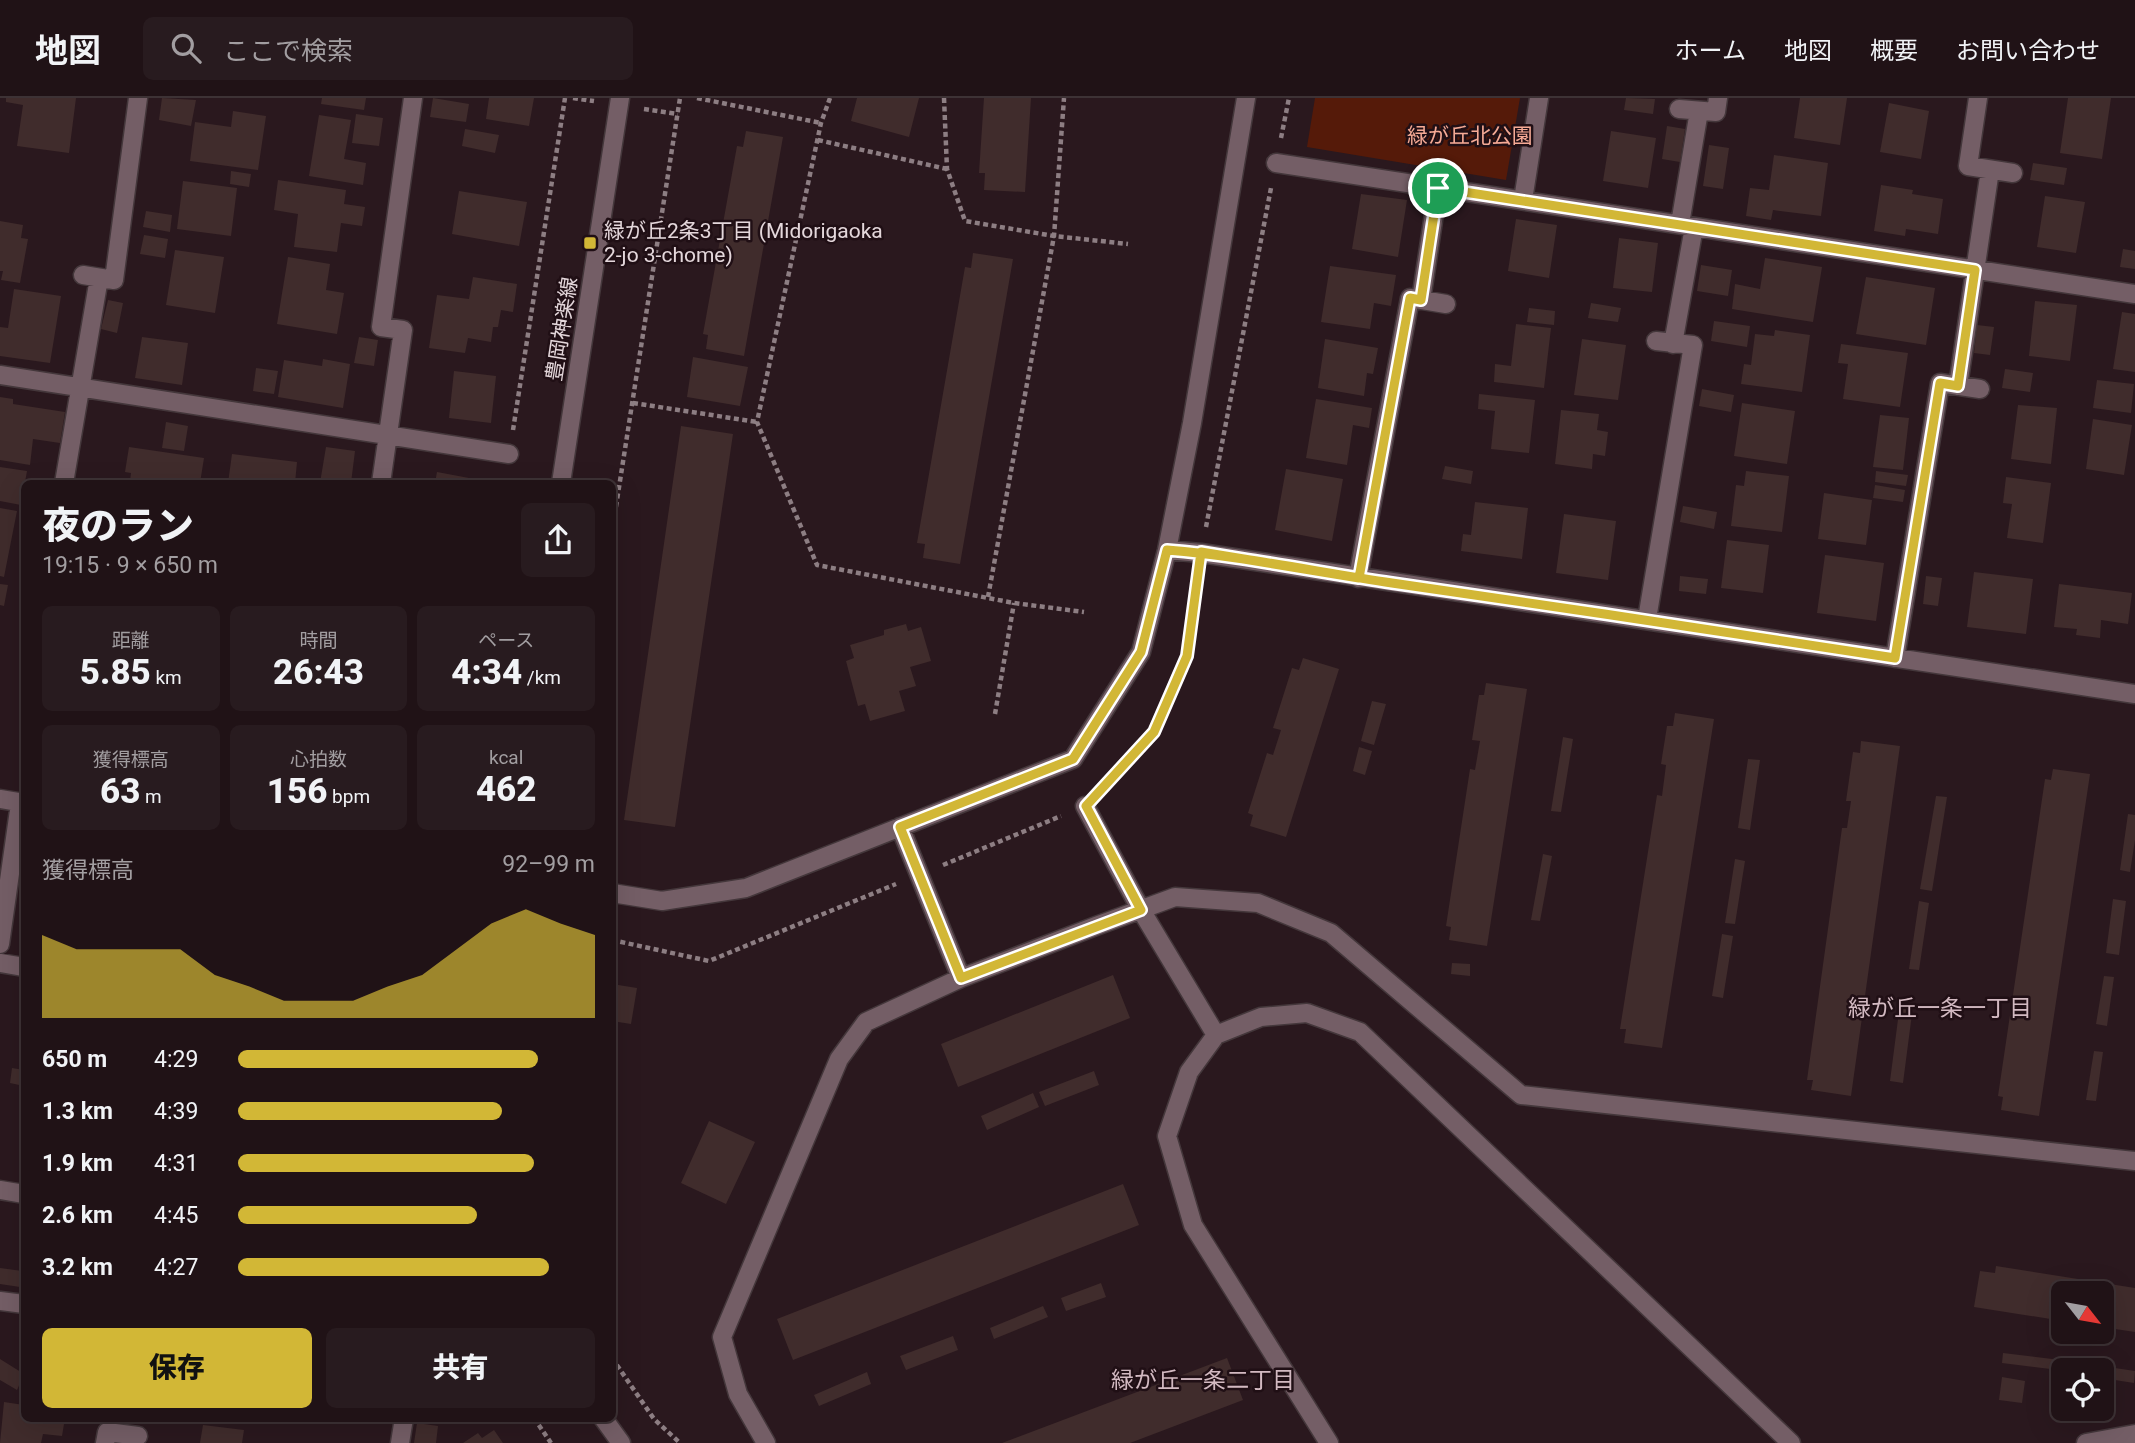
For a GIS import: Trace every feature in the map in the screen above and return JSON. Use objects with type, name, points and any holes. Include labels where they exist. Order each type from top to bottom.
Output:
[{"type":"street","points":[[65,480],[81,388],[91,277],[114,279],[138,98]]},
{"type":"street","points":[[382,480],[403,330],[381,327],[413,98]]},
{"type":"street","name":"豊岡神楽線","points":[[561,480],[621,98]]},
{"type":"street","points":[[616,894],[662,901],[747,888],[1073,759],[1141,652],[1167,550],[1192,423],[1246,98]]},
{"type":"street","points":[[1523,201],[1539,98]]},
{"type":"street","points":[[1679,109],[1716,112],[1718,98]]},
{"type":"street","points":[[1978,98],[1968,166],[2013,173]]},
{"type":"street","points":[[1647,619],[1693,345],[1665,342],[1687,226],[1699,111]]},
{"type":"street","points":[[1276,163],[2135,294]]},
{"type":"street","points":[[1958,386],[1990,170]]},
{"type":"street","points":[[1421,300],[1438,188]]},
{"type":"street","points":[[1359,578],[1410,298],[1446,304]]},
{"type":"street","points":[[0,375],[509,454]]},
{"type":"street","points":[[1895,658],[1940,383],[1980,389]]},
{"type":"street","points":[[1167,550],[1201,552],[2135,694]]},
{"type":"street","points":[[0,799],[21,803]]},
{"type":"street","points":[[1086,806],[1141,910],[1216,1035]]},
{"type":"street","points":[[0,944],[21,809]]},
{"type":"street","points":[[900,827],[961,978]]},
{"type":"street","points":[[766,1443],[738,1394],[722,1337],[839,1059],[866,1022],[961,978],[1175,897],[1258,903],[1331,933],[1521,1095],[2135,1161]]},
{"type":"street","points":[[0,963],[21,966]]},
{"type":"street","points":[[1329,1443],[1193,1226],[1167,1136],[1189,1072],[1216,1035],[1261,1017],[1307,1013],[1360,1032],[1791,1443]]},
{"type":"street","points":[[0,1190],[21,1194]]},
{"type":"street","points":[[0,1301],[21,1304]]},
{"type":"street","points":[[400,1443],[403,1422]]},
{"type":"street","points":[[606,1422],[621,1443]]},
{"type":"street","points":[[107,1431],[138,1436]]},
{"type":"street","points":[[2087,1443],[2135,1434]]},
{"type":"path","points":[[509,454],[565,98]]},
{"type":"path","points":[[616,507],[680,98]]},
{"type":"path","points":[[697,98],[821,123]]},
{"type":"path","points":[[830,98],[821,123],[757,422],[817,565],[1014,603],[1084,612]]},
{"type":"path","points":[[944,98],[947,169],[965,220],[1054,236],[1128,244]]},
{"type":"path","points":[[988,597],[1054,236],[1065,98]]},
{"type":"path","points":[[935,868],[1086,806],[1154,732],[1187,656],[1201,552],[1289,98]]},
{"type":"path","points":[[818,140],[947,169]]},
{"type":"path","points":[[633,403],[757,422]]},
{"type":"path","points":[[995,714],[1014,603]]},
{"type":"path","points":[[616,941],[709,961],[897,884]]},
{"type":"path","points":[[616,1364],[654,1419],[680,1443]]},
{"type":"path","points":[[537,1422],[551,1443]]},
{"type":"green space","name":"緑が丘北公園","points":[[1315,98],[1520,98],[1506,180],[1307,147]]},
{"type":"building","points":[[6,98],[76,98],[69,153],[17,146],[23,105],[6,102]]},
{"type":"building","points":[[162,98],[196,100],[191,126],[159,120]]},
{"type":"building","points":[[322,98],[366,98],[364,110],[321,104]]},
{"type":"building","points":[[433,98],[469,104],[466,122],[430,117]]},
{"type":"building","points":[[489,98],[534,98],[529,126],[486,119]]},
{"type":"building","points":[[857,98],[919,98],[909,137],[851,121]]},
{"type":"building","points":[[984,98],[1031,98],[1025,192],[984,190],[985,173],[979,173]]},
{"type":"building","points":[[1626,98],[1655,99],[1653,114],[1624,110]]},
{"type":"building","points":[[1800,98],[1847,98],[1840,145],[1794,138]]},
{"type":"building","points":[[2068,98],[2111,98],[2102,159],[2060,153]]},
{"type":"building","points":[[1889,103],[1929,111],[1921,159],[1880,152]]},
{"type":"building","points":[[233,111],[266,116],[258,170],[190,161],[195,122],[231,127]]},
{"type":"building","points":[[356,114],[383,118],[379,146],[352,143]]},
{"type":"building","points":[[319,115],[351,120],[344,159],[366,163],[363,185],[309,176]]},
{"type":"building","points":[[1667,126],[1685,129],[1680,162],[1662,159]]},
{"type":"building","points":[[465,129],[499,135],[495,153],[462,146]]},
{"type":"building","points":[[746,131],[783,137],[744,356],[706,349],[708,335],[703,334],[737,146],[743,147]]},
{"type":"building","points":[[1611,131],[1656,138],[1648,188],[1603,181]]},
{"type":"building","points":[[1709,145],[1729,148],[1723,189],[1703,186]]},
{"type":"building","points":[[1774,155],[1828,163],[1821,216],[1773,210],[1771,220],[1746,216],[1750,188],[1769,190]]},
{"type":"building","points":[[2033,163],[2067,168],[2064,185],[2030,180]]},
{"type":"building","points":[[231,171],[251,174],[249,187],[230,184]]},
{"type":"building","points":[[278,180],[346,190],[344,204],[365,207],[362,226],[341,223],[337,252],[294,247],[298,214],[274,210]]},
{"type":"building","points":[[183,181],[237,188],[231,236],[177,229]]},
{"type":"building","points":[[1881,185],[1913,190],[1912,194],[1943,199],[1938,234],[1906,229],[1905,236],[1874,231]]},
{"type":"building","points":[[459,191],[527,202],[519,246],[452,234]]},
{"type":"building","points":[[1361,194],[1407,200],[1398,257],[1352,249]]},
{"type":"building","points":[[2045,196],[2085,202],[2076,253],[2037,247]]},
{"type":"building","points":[[146,211],[172,215],[170,232],[143,227]]},
{"type":"building","points":[[1516,219],[1557,225],[1549,278],[1508,271]]},
{"type":"building","points":[[0,221],[23,225],[21,238],[28,239],[20,283],[1,280],[3,271],[0,271]]},
{"type":"building","points":[[144,235],[168,239],[165,258],[140,254]]},
{"type":"building","points":[[1619,238],[1658,243],[1652,292],[1613,288]]},
{"type":"building","points":[[2123,249],[2135,251],[2135,269],[2120,267]]},
{"type":"building","points":[[175,250],[224,257],[215,313],[166,305]]},
{"type":"building","points":[[973,253],[1013,259],[960,564],[923,558],[925,544],[917,543],[965,267],[971,268]]},
{"type":"building","points":[[288,257],[330,264],[326,290],[344,293],[337,334],[277,324]]},
{"type":"building","points":[[1765,258],[1822,267],[1813,322],[1732,309],[1735,284],[1760,289]]},
{"type":"building","points":[[1701,265],[1732,270],[1728,296],[1697,291]]},
{"type":"building","points":[[1330,266],[1396,275],[1391,306],[1374,303],[1370,329],[1321,322]]},
{"type":"building","points":[[473,277],[517,284],[513,312],[501,310],[498,327],[493,327],[491,342],[468,338],[465,353],[429,348],[437,295],[469,299]]},
{"type":"building","points":[[1866,277],[1935,288],[1926,345],[1856,334]]},
{"type":"building","points":[[14,289],[61,296],[50,363],[0,356],[0,327],[8,328]]},
{"type":"building","points":[[108,300],[123,303],[117,333],[101,329]]},
{"type":"building","points":[[2035,301],[2077,305],[2070,361],[2029,356]]},
{"type":"building","points":[[1591,303],[1621,308],[1618,322],[1588,318]]},
{"type":"building","points":[[1529,308],[1555,311],[1554,325],[1527,322]]},
{"type":"building","points":[[2122,312],[2135,314],[2135,372],[2113,369]]},
{"type":"building","points":[[1714,321],[1750,326],[1747,347],[1711,341]]},
{"type":"building","points":[[1516,324],[1551,328],[1544,388],[1494,382],[1495,364],[1511,366]]},
{"type":"building","points":[[1977,325],[1994,327],[1990,355],[1974,353]]},
{"type":"building","points":[[1775,330],[1810,335],[1802,392],[1741,384],[1744,364],[1751,365],[1755,334],[1774,336]]},
{"type":"building","points":[[142,337],[188,343],[182,385],[135,378]]},
{"type":"building","points":[[359,337],[378,340],[374,366],[354,363]]},
{"type":"building","points":[[1325,339],[1378,348],[1373,374],[1367,373],[1364,396],[1318,388]]},
{"type":"building","points":[[1582,339],[1626,345],[1618,400],[1574,395]]},
{"type":"building","points":[[1841,344],[1908,353],[1900,407],[1843,399],[1848,364],[1838,363]]},
{"type":"building","points":[[693,357],[748,367],[740,406],[687,397]]},
{"type":"building","points":[[323,359],[350,364],[343,408],[278,397],[284,360],[322,366]]},
{"type":"building","points":[[256,368],[278,371],[274,394],[253,391]]},
{"type":"building","points":[[2005,369],[2033,373],[2030,392],[2002,388]]},
{"type":"building","points":[[454,371],[496,376],[491,423],[449,418]]},
{"type":"building","points":[[2097,380],[2134,384],[2131,413],[2093,408]]},
{"type":"building","points":[[1702,389],[1734,395],[1731,412],[1699,406]]},
{"type":"building","points":[[1479,394],[1535,400],[1529,453],[1491,449],[1495,411],[1478,409]]},
{"type":"building","points":[[0,397],[13,399],[13,404],[65,412],[60,443],[33,439],[30,465],[0,460]]},
{"type":"building","points":[[1316,399],[1372,408],[1369,428],[1353,425],[1347,465],[1306,458]]},
{"type":"building","points":[[1742,403],[1795,411],[1787,464],[1734,456]]},
{"type":"building","points":[[2018,405],[2057,408],[2051,464],[2011,459]]},
{"type":"building","points":[[1561,410],[1599,414],[1597,430],[1608,432],[1605,456],[1593,454],[1592,469],[1555,464]]},
{"type":"building","points":[[1880,415],[1909,418],[1903,470],[1873,467]]},
{"type":"building","points":[[2093,419],[2132,425],[2124,475],[2086,469]]},
{"type":"building","points":[[166,422],[188,426],[184,451],[162,448]]},
{"type":"building","points":[[681,426],[733,434],[675,827],[624,820]]},
{"type":"building","points":[[129,447],[204,458],[200,480],[130,480],[131,473],[125,472]]},
{"type":"building","points":[[326,447],[355,451],[351,480],[320,480]]},
{"type":"building","points":[[232,454],[297,462],[295,480],[228,480]]},
{"type":"building","points":[[1445,466],[1473,471],[1471,484],[1442,479]]},
{"type":"building","points":[[0,467],[27,471],[25,480],[21,480],[21,505],[0,501]]},
{"type":"building","points":[[1286,469],[1343,479],[1332,541],[1275,530]]},
{"type":"building","points":[[1746,471],[1789,476],[1782,532],[1731,526],[1736,485],[1744,486]]},
{"type":"building","points":[[1876,471],[1908,475],[1906,486],[1875,482]]},
{"type":"building","points":[[437,472],[469,478],[469,480],[436,480]]},
{"type":"building","points":[[2006,477],[2051,483],[2043,543],[2007,538],[2012,504],[2003,503]]},
{"type":"building","points":[[1875,485],[1905,490],[1903,502],[1873,498]]},
{"type":"building","points":[[1824,493],[1872,500],[1866,545],[1818,539]]},
{"type":"building","points":[[1475,502],[1528,508],[1522,559],[1461,551],[1463,534],[1471,535]]},
{"type":"building","points":[[1683,506],[1717,512],[1714,529],[1680,522]]},
{"type":"building","points":[[0,508],[17,511],[4,577],[0,576]]},
{"type":"building","points":[[1564,514],[1616,521],[1608,580],[1556,573]]},
{"type":"building","points":[[1727,540],[1769,545],[1763,593],[1721,588]]},
{"type":"building","points":[[1825,555],[1884,563],[1876,621],[1817,613]]},
{"type":"building","points":[[1974,572],[2033,579],[2026,634],[1967,627]]},
{"type":"building","points":[[1680,576],[1708,579],[1706,594],[1679,591]]},
{"type":"building","points":[[1926,576],[1942,578],[1938,606],[1923,604]]},
{"type":"building","points":[[0,584],[8,585],[4,606],[0,605]]},
{"type":"building","points":[[2059,584],[2132,593],[2128,624],[2101,620],[2100,638],[2076,635],[2077,629],[2054,627]]},
{"type":"building","points":[[906,624],[908,631],[921,627],[931,661],[910,667],[916,686],[899,691],[905,711],[870,721],[865,704],[858,706],[846,661],[854,658],[850,645],[884,635],[884,630]]},
{"type":"building","points":[[1303,658],[1339,669],[1286,837],[1250,826],[1253,815],[1248,813],[1267,753],[1273,755],[1281,730],[1273,728],[1292,668],[1299,670]]},
{"type":"building","points":[[1486,683],[1527,689],[1487,946],[1449,940],[1451,927],[1446,926],[1470,769],[1475,770],[1480,741],[1472,740],[1479,695],[1484,695]]},
{"type":"building","points":[[1372,701],[1386,704],[1374,745],[1361,741]]},
{"type":"building","points":[[1675,713],[1714,719],[1662,1048],[1624,1043],[1626,1029],[1620,1029],[1657,795],[1662,796],[1666,765],[1661,764],[1667,726],[1673,726]]},
{"type":"building","points":[[1563,737],[1573,739],[1561,812],[1551,811]]},
{"type":"building","points":[[1861,741],[1900,746],[1851,1096],[1811,1090],[1813,1080],[1807,1080],[1842,828],[1847,828],[1851,801],[1846,801],[1853,752],[1860,753]]},
{"type":"building","points":[[1359,747],[1372,751],[1365,775],[1353,771]]},
{"type":"building","points":[[1748,759],[1760,760],[1750,830],[1738,828]]},
{"type":"building","points":[[2053,769],[2090,774],[2039,1116],[2001,1110],[2003,1097],[1998,1096],[2045,779],[2051,780]]},
{"type":"building","points":[[1936,796],[1947,797],[1932,891],[1920,889]]},
{"type":"building","points":[[2128,814],[2135,815],[2135,840],[2130,872],[2120,870]]},
{"type":"building","points":[[1543,854],[1552,856],[1540,921],[1531,920]]},
{"type":"building","points":[[1735,859],[1745,861],[1735,924],[1725,923]]},
{"type":"building","points":[[2113,899],[2126,901],[2119,955],[2106,953]]},
{"type":"building","points":[[1919,901],[1929,903],[1919,970],[1909,969]]},
{"type":"building","points":[[1722,934],[1733,936],[1723,998],[1712,996]]},
{"type":"building","points":[[1452,963],[1470,964],[1470,976],[1451,974]]},
{"type":"building","points":[[1113,975],[1130,1018],[958,1087],[941,1044]]},
{"type":"building","points":[[2104,976],[2114,977],[2107,1026],[2096,1024]]},
{"type":"building","points":[[616,985],[637,988],[631,1024],[616,1022]]},
{"type":"building","points":[[1900,1004],[1913,1006],[1903,1083],[1890,1081]]},
{"type":"building","points":[[2094,1051],[2103,1052],[2096,1101],[2086,1100]]},
{"type":"building","points":[[12,1068],[21,1070],[21,1085],[10,1083]]},
{"type":"building","points":[[1094,1071],[1099,1085],[1045,1106],[1039,1092]]},
{"type":"building","points":[[1033,1093],[1039,1107],[987,1130],[981,1116]]},
{"type":"building","points":[[709,1121],[755,1142],[726,1204],[681,1183]]},
{"type":"building","points":[[1123,1184],[1139,1225],[793,1360],[777,1319]]},
{"type":"building","points":[[1996,1266],[2091,1281],[2051,1281],[2051,1319],[1974,1307],[1980,1271],[1995,1273]]},
{"type":"building","points":[[0,1268],[21,1271],[20,1287],[0,1284]]},
{"type":"building","points":[[1101,1283],[1106,1297],[1066,1311],[1061,1298]]},
{"type":"building","points":[[2114,1285],[2135,1288],[2135,1332],[2114,1329]]},
{"type":"building","points":[[1043,1306],[1048,1317],[994,1339],[990,1328]]},
{"type":"building","points":[[953,1336],[958,1350],[906,1370],[900,1356]]},
{"type":"building","points":[[2003,1353],[2051,1359],[2051,1369],[2002,1363]]},
{"type":"building","points":[[1227,1358],[1243,1400],[1130,1443],[1002,1443]]},
{"type":"building","points":[[0,1359],[21,1372],[17,1390],[0,1380]]},
{"type":"building","points":[[2114,1368],[2135,1371],[2134,1383],[2114,1380]]},
{"type":"building","points":[[867,1372],[871,1384],[819,1406],[814,1395]]},
{"type":"building","points":[[2002,1377],[2025,1381],[2022,1403],[1999,1400]]},
{"type":"building","points":[[4,1402],[21,1405],[21,1422],[64,1422],[62,1436],[43,1434],[41,1443],[0,1443]]},
{"type":"building","points":[[417,1423],[438,1426],[436,1443],[414,1443]]},
{"type":"building","points":[[203,1425],[244,1430],[242,1443],[200,1443]]},
{"type":"building","points":[[494,1430],[503,1443],[463,1443],[478,1433],[482,1438]]},
{"type":"place","name":"緑が丘2条3丁目 (Midorigaoka 2-jo 3-chome)","points":[[590,243]]},
{"type":"district","name":"緑が丘一条一丁目","points":[[1940,1008]]},
{"type":"district","name":"緑が丘一条二丁目","points":[[1203,1380]]},
{"type":"route","points":[[1438,188],[1421,300],[1410,298],[1359,578],[1201,552],[1187,656],[1154,732],[1086,806],[1141,910],[961,978],[900,827],[1073,759],[1141,652],[1167,550],[1201,552],[1280,565],[1359,578],[1895,658],[1940,383],[1958,386],[1975,270],[1438,188]]}]
